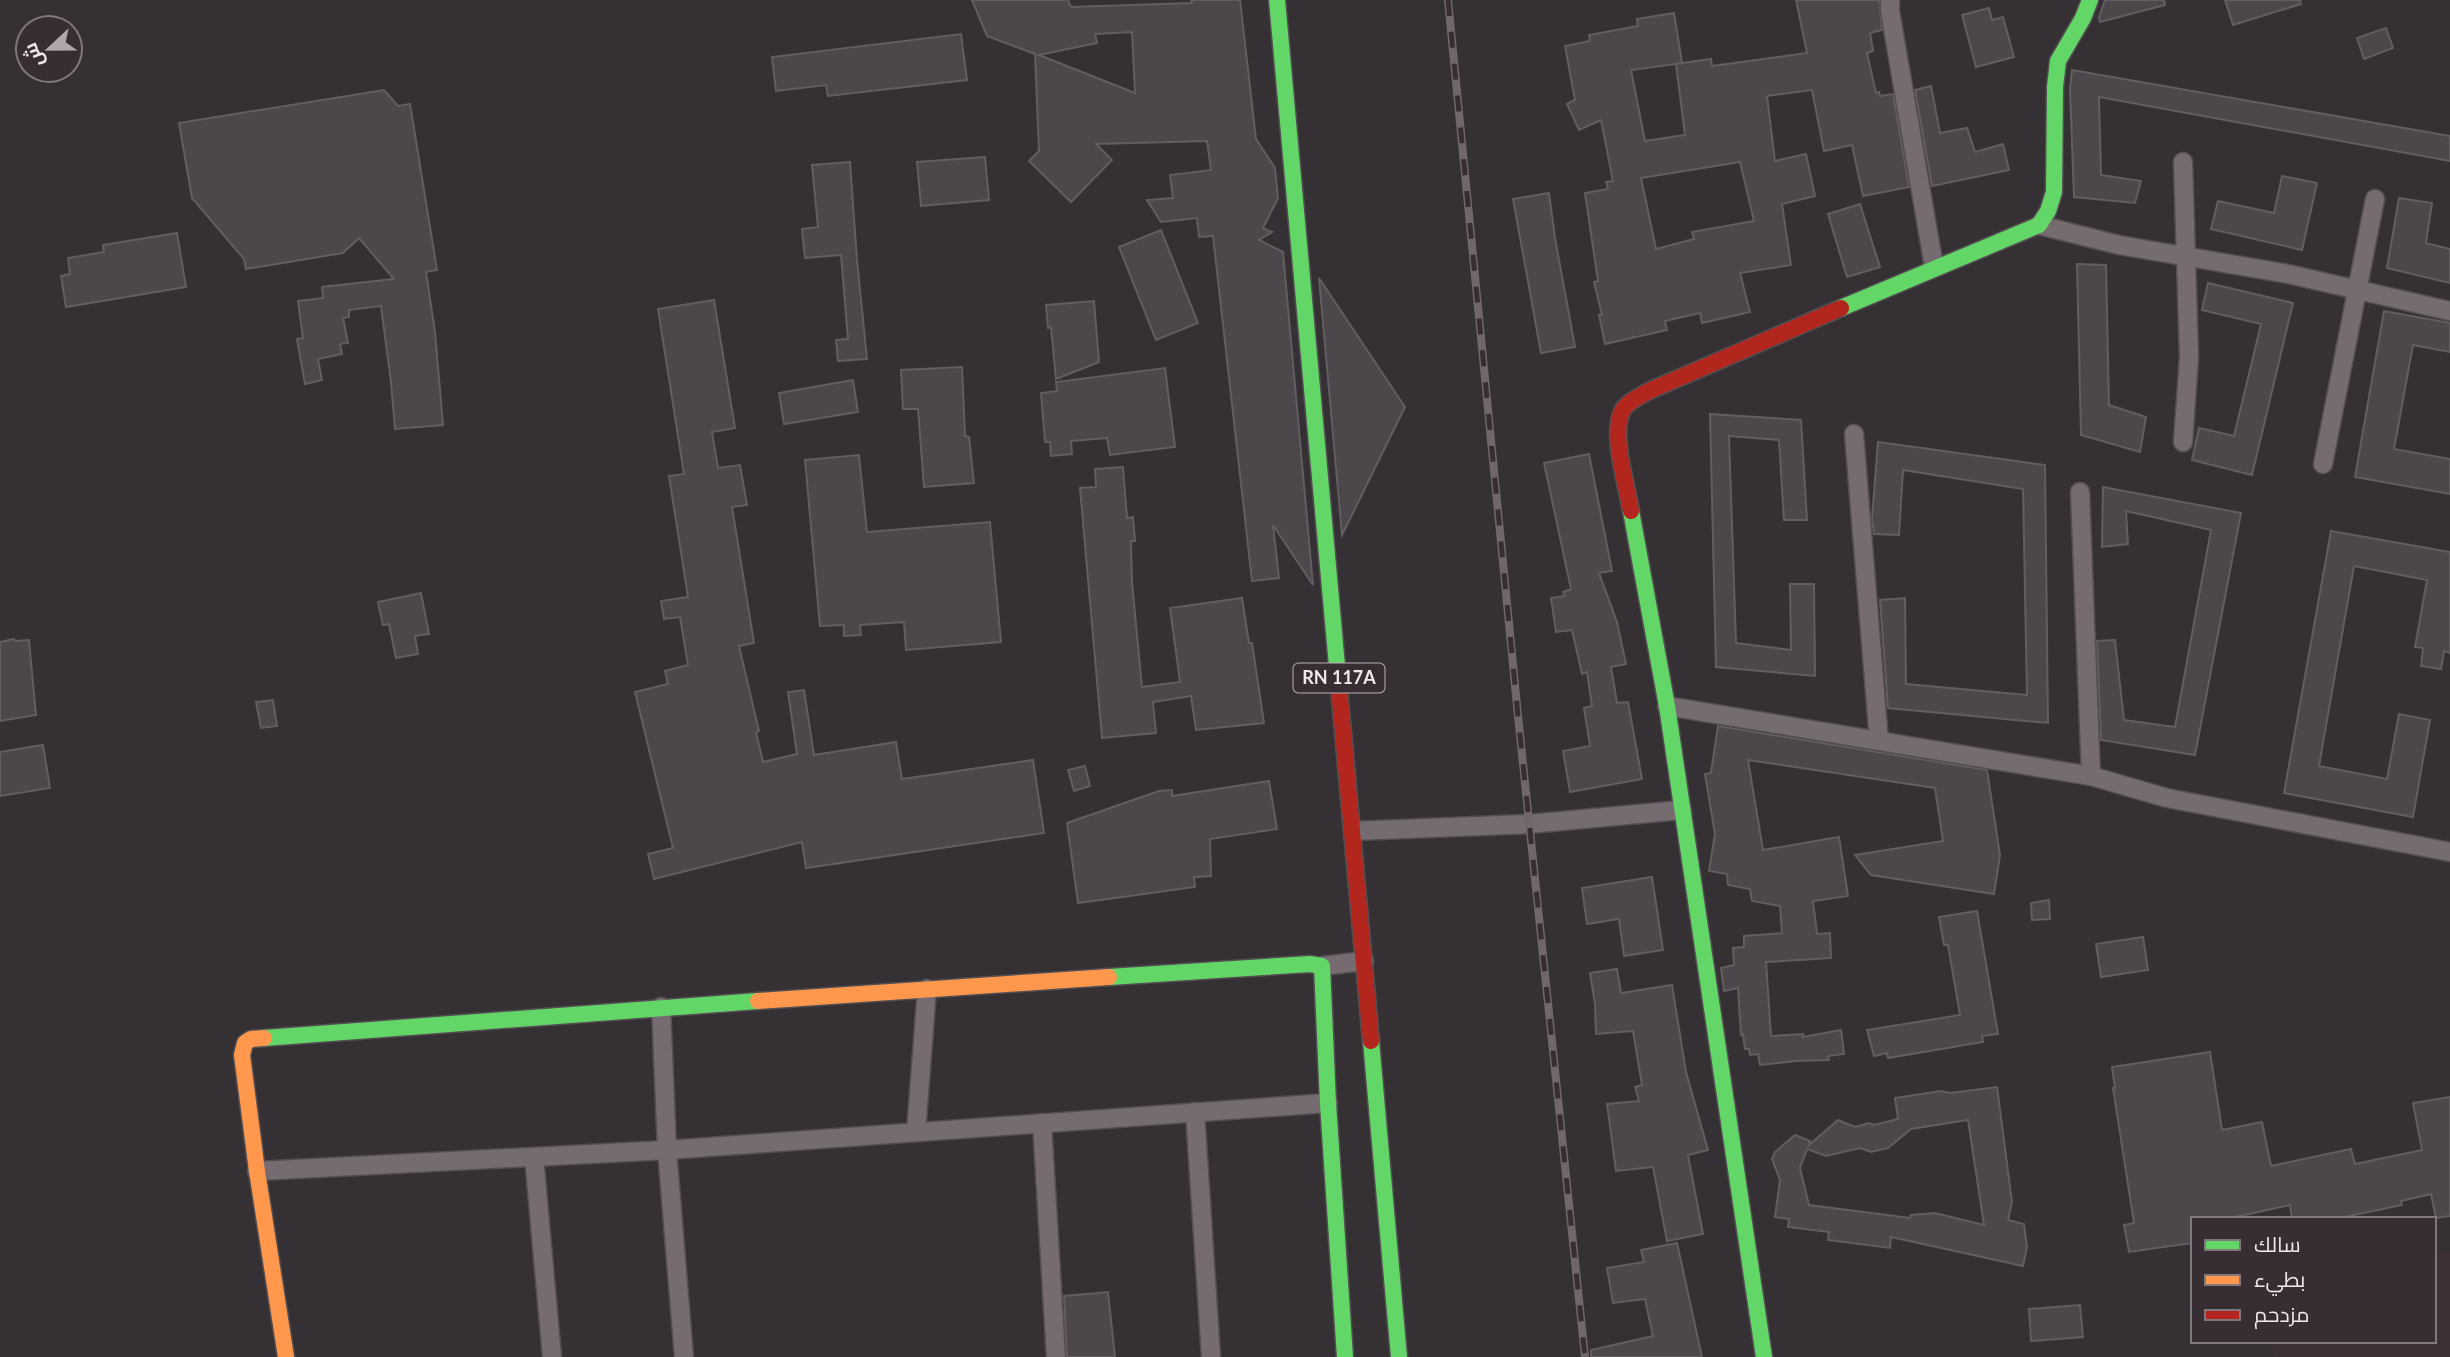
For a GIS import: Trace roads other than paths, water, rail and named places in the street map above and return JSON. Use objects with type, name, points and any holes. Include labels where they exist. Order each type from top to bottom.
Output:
[{"type":"street","name":"RN 117A","points":[[1277,0],[1399,1357]]},
{"type":"street","points":[[1890,0],[1934,267]]},
{"type":"street","points":[[1764,1357],[1667,706],[1618,438],[1618,417],[1626,404],[1651,390],[1934,267],[2039,225],[2048,211],[2054,192],[2055,87],[2058,61],[2083,18],[2090,0]]},
{"type":"street","points":[[2183,162],[2189,358],[2183,442]]},
{"type":"street","points":[[2323,464],[2375,199]]},
{"type":"street","points":[[2039,225],[2119,245],[2288,274],[2450,311]]},
{"type":"street","points":[[1854,434],[1879,741]]},
{"type":"street","points":[[2080,492],[2091,776]]},
{"type":"street","points":[[1667,706],[2091,776],[2167,798],[2450,852]]},
{"type":"street","points":[[1353,831],[1530,824],[1682,810]]},
{"type":"street","points":[[286,1357],[242,1055],[245,1043],[251,1039],[661,1007],[1299,965],[1322,966],[1364,961]]},
{"type":"street","points":[[1322,966],[1345,1357]]},
{"type":"street","points":[[916,1132],[927,989]]},
{"type":"street","points":[[661,1007],[667,1150],[684,1357]]},
{"type":"street","points":[[257,1171],[667,1150],[1328,1103]]},
{"type":"street","points":[[1195,1112],[1211,1357]]},
{"type":"street","points":[[1042,1123],[1056,1357]]},
{"type":"street","points":[[534,1157],[552,1357]]},
{"type":"railway","points":[[1448,0],[1518,716],[1585,1357]]}]
